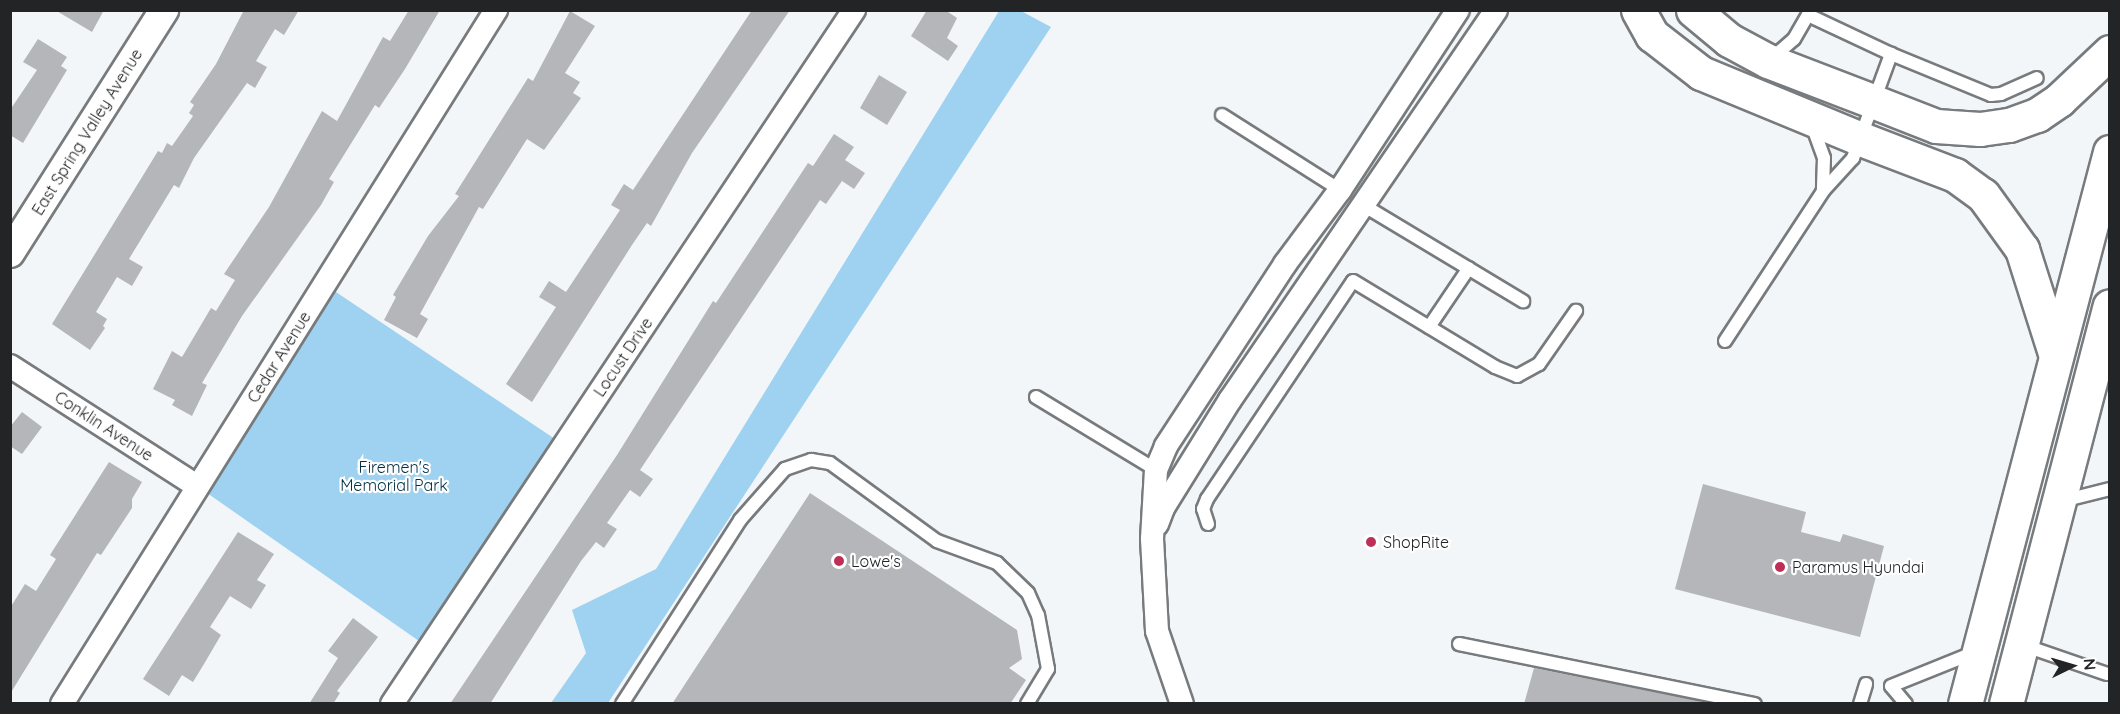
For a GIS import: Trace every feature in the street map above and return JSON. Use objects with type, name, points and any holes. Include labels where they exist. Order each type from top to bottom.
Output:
[{"type":"main road","points":[[1638,10],[1652,35],[1701,73],[1810,119],[1955,175],[1983,195],[2022,249],[2056,356]]},
{"type":"main road","points":[[1693,10],[1729,40],[1768,61],[1936,126],[1980,129],[2009,125],[2037,115],[2059,100],[2109,52]]},
{"type":"main road","points":[[1965,704],[2109,152]]},
{"type":"main road","points":[[2007,703],[2105,334],[2109,306]]},
{"type":"street","name":"East Spring Valley Avenue","points":[[10,254],[164,10]]},
{"type":"street","name":"Cedar Avenue","points":[[62,704],[496,10]]},
{"type":"street","name":"Locust Drive","points":[[392,704],[854,10]]},
{"type":"street","points":[[1182,704],[1157,631],[1152,539],[1156,470],[1166,446],[1285,264],[1340,190],[1458,10]]},
{"type":"street","points":[[1152,539],[1163,508],[1230,400],[1496,10]]},
{"type":"street","name":"Conklin Avenue","points":[[10,366],[197,486]]},
{"type":"lane","points":[[1768,61],[1794,39],[1808,15],[1891,54],[1991,95],[2001,94],[2037,78]]},
{"type":"lane","points":[[1725,342],[1823,190],[1853,158],[1862,139],[1872,101],[1891,54]]},
{"type":"lane","points":[[1222,115],[1340,190]]},
{"type":"lane","points":[[1810,119],[1824,158],[1823,190]]},
{"type":"lane","points":[[1363,205],[1523,301]]},
{"type":"lane","points":[[1429,327],[1469,268]]},
{"type":"lane","points":[[1208,524],[1203,509],[1208,499],[1353,281],[1517,376],[1539,364],[1576,310]]},
{"type":"lane","points":[[1036,397],[1156,470]]},
{"type":"lane","points":[[622,704],[740,519],[785,468],[811,460],[830,463],[937,541],[997,563],[1028,593],[1038,615],[1048,669],[1027,704]]},
{"type":"lane","points":[[2061,501],[2109,489]]},
{"type":"lane","points":[[1459,644],[1755,704]]},
{"type":"lane","points":[[2022,644],[2107,674]]},
{"type":"lane","points":[[1906,704],[1891,686],[1978,651]]},
{"type":"lane","points":[[1860,704],[1866,684]]},
{"type":"green space","points":[[999,11],[1021,11],[1051,27],[608,703],[551,703],[586,653],[572,610],[656,569]]},
{"type":"green space","name":"Firemen's Memorial Park","points":[[324,284],[564,445],[429,648],[197,486]]},
{"type":"building","points":[[55,10],[104,10],[92,32]]},
{"type":"building","points":[[244,10],[299,10],[284,35],[275,29],[256,61],[267,67],[255,88],[247,83],[194,158],[179,188],[174,185],[129,259],[143,267],[132,286],[117,277],[96,312],[107,319],[103,326],[105,328],[90,350],[52,324],[158,151],[162,153],[167,143],[172,146],[193,116],[189,113],[194,105],[190,102],[216,64]]},
{"type":"building","points":[[409,10],[440,10],[405,69],[379,108],[375,105],[329,179],[334,182],[321,205],[242,316],[202,383],[207,385],[192,416],[172,405],[175,400],[153,389],[172,351],[182,357],[211,308],[216,311],[235,280],[224,274],[269,207],[322,111],[337,121],[383,37],[390,41]]},
{"type":"building","points":[[752,10],[790,10],[692,153],[651,226],[647,223],[632,245],[532,402],[506,384],[556,307],[539,297],[549,281],[566,292],[620,210],[611,205],[624,184],[633,190]]},
{"type":"building","points":[[927,10],[945,10],[957,18],[947,38],[958,46],[948,61],[911,36]]},
{"type":"building","points":[[570,11],[595,26],[565,73],[580,82],[573,93],[581,98],[544,150],[527,139],[483,209],[479,207],[420,314],[428,319],[417,338],[384,320],[396,297],[393,295],[428,236],[459,196],[455,194],[528,78],[533,81]]},
{"type":"building","points":[[38,39],[67,57],[61,66],[67,70],[23,143],[10,135],[10,110],[37,70],[23,62]]},
{"type":"building","points":[[879,75],[907,92],[887,125],[860,108]]},
{"type":"building","points":[[834,134],[854,147],[845,160],[865,173],[854,189],[842,181],[826,204],[820,200],[640,470],[653,479],[640,497],[630,490],[607,523],[617,529],[604,548],[596,542],[581,561],[490,704],[450,704],[617,455],[713,301],[716,303],[808,163],[813,166]]},
{"type":"building","points":[[22,412],[42,427],[22,454],[10,446],[10,427]]},
{"type":"building","points":[[109,462],[142,482],[132,499],[132,508],[101,555],[97,553],[10,694],[10,608],[25,584],[36,591],[56,559],[50,555]]},
{"type":"building","name":"Paramus Hyundai","points":[[1703,484],[1806,512],[1801,532],[1840,542],[1843,534],[1884,546],[1860,637],[1675,589]]},
{"type":"building","name":"Lowe's","points":[[810,493],[1017,630],[1022,659],[1009,668],[1026,680],[1010,704],[672,704]]},
{"type":"building","points":[[238,532],[274,554],[257,580],[266,585],[251,609],[230,596],[210,627],[221,635],[204,664],[193,682],[182,675],[169,696],[143,679]]},
{"type":"building","points":[[353,618],[378,637],[337,691],[340,693],[333,704],[309,704],[338,658],[328,651]]},
{"type":"building","points":[[1534,668],[1700,701],[1700,704],[1524,704]]},
{"type":"place","name":"ShopRite","points":[[1371,542]]},
{"type":"place","name":"Lowe's","points":[[839,561]]},
{"type":"place","name":"Paramus Hyundai","points":[[1780,567]]}]
